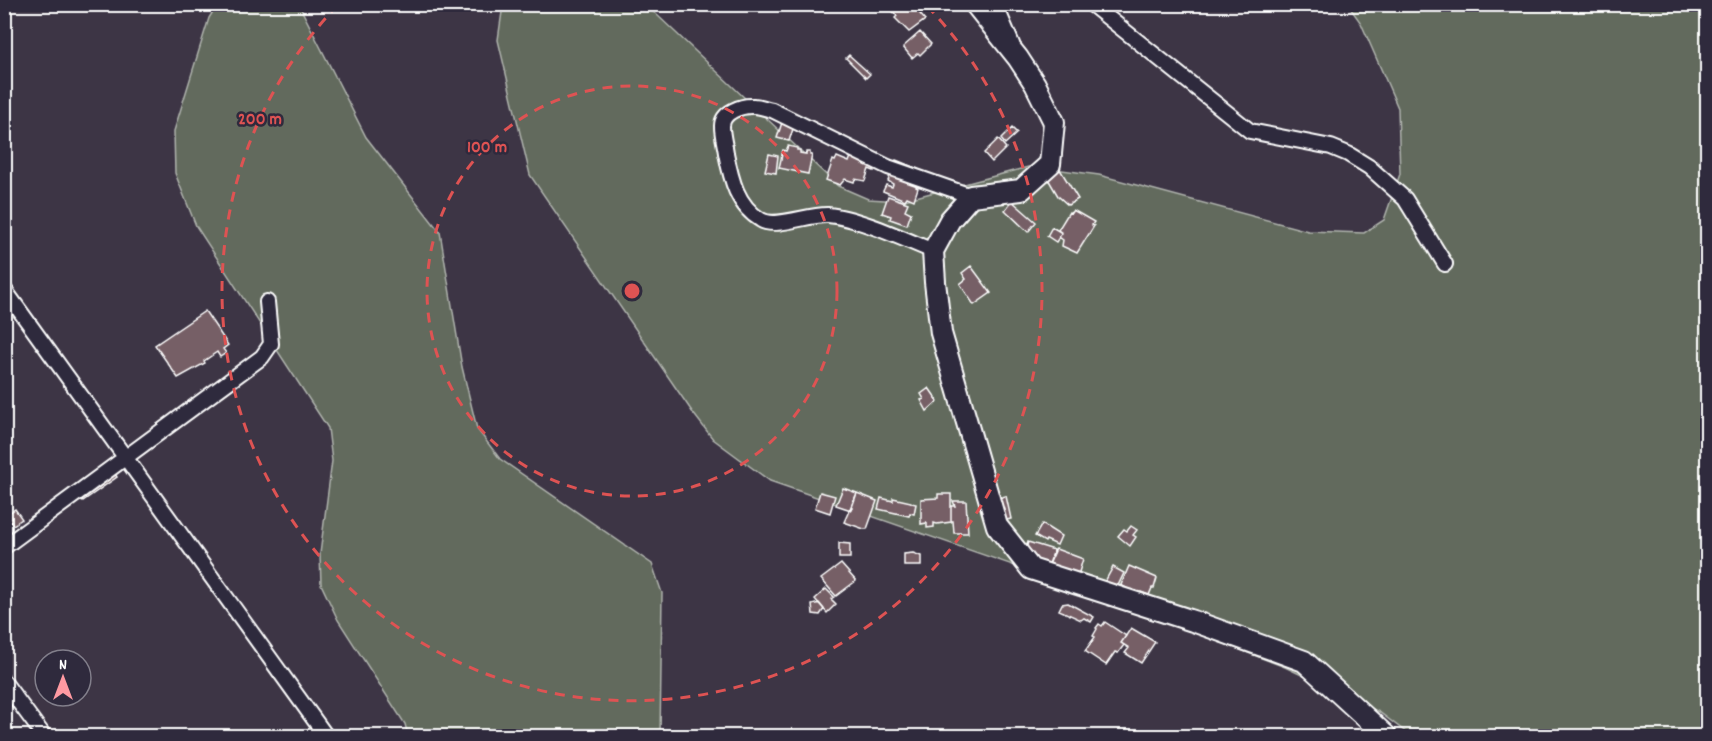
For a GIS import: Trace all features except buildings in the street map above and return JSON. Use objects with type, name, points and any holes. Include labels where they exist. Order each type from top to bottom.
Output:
[{"type":"street","points":[[933,250],[860,223],[830,215],[807,216],[776,224],[763,222],[747,210],[738,198],[729,167],[722,124],[726,116],[738,108],[753,106],[772,110],[888,167],[971,196],[1022,190],[1050,165],[1054,122],[1035,84],[1018,58],[975,4]]},
{"type":"street","points":[[994,4],[1018,58]]},
{"type":"street","points":[[1090,4],[1250,132],[1331,147],[1369,167],[1405,199],[1445,264]]},
{"type":"street","points":[[971,196],[950,220],[933,250],[940,333],[997,526],[1031,569],[1193,621],[1305,661],[1386,736]]},
{"type":"street","points":[[4,289],[326,736]]},
{"type":"street","points":[[4,547],[262,357],[271,344],[267,302]]},
{"type":"street","points":[[4,682],[44,736]]},
{"type":"green space","points":[[217,5],[299,5],[366,137],[440,232],[462,367],[477,429],[500,459],[652,564],[662,593],[660,736],[408,736],[405,724],[338,620],[321,584],[320,554],[332,461],[328,428],[196,226],[175,173],[174,131],[209,18]]},
{"type":"green space","points":[[503,5],[643,5],[656,14],[838,186],[868,199],[901,201],[1032,166],[1099,175],[1308,231],[1364,233],[1384,220],[1400,174],[1398,108],[1361,23],[1348,5],[1707,5],[1707,736],[1411,736],[1379,712],[1285,667],[1062,582],[770,481],[713,439],[530,175],[498,40]]}]
